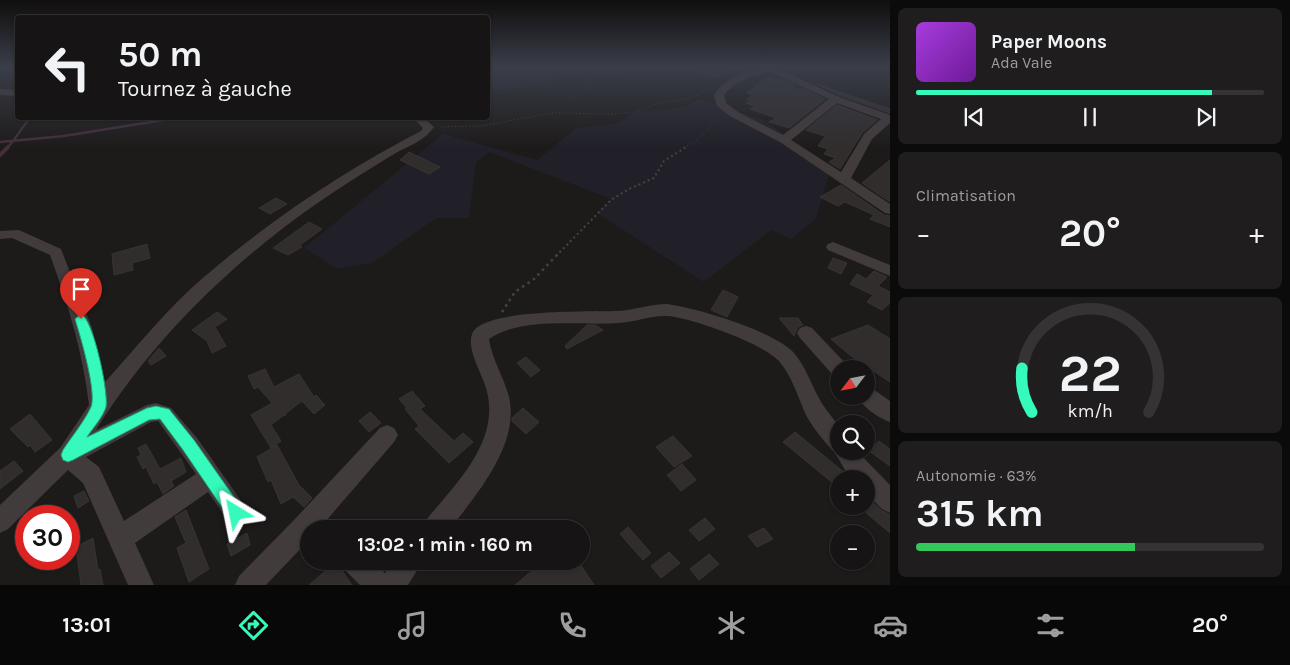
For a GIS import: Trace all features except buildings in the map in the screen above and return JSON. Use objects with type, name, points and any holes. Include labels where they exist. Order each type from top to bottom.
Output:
[{"type":"street","points":[[720,93],[721,104],[729,111],[784,140],[890,210]]},
{"type":"street","points":[[825,93],[890,119]]},
{"type":"street","points":[[784,140],[836,99]]},
{"type":"street","points":[[844,179],[869,134],[877,125],[890,119]]},
{"type":"street","points":[[0,522],[68,455],[110,390],[178,313],[209,282],[297,211],[391,151],[425,134],[424,122]]},
{"type":"street","points":[[0,235],[14,233],[56,252],[87,338],[96,377],[99,406]]},
{"type":"street","points":[[833,248],[890,271]]},
{"type":"street","points":[[442,520],[490,455],[496,437],[500,406],[497,390],[480,347],[480,336],[490,329],[511,323],[546,318],[619,317],[666,310],[685,313],[766,342],[780,350],[792,364],[817,415],[830,432]]},
{"type":"street","points":[[806,334],[831,360]]},
{"type":"street","points":[[875,401],[890,413]]},
{"type":"street","points":[[68,455],[147,414],[156,412],[164,414],[189,445],[236,513]]},
{"type":"street","points":[[313,520],[326,501],[387,435]]},
{"type":"street","points":[[68,455],[91,475],[141,585]]},
{"type":"street","points":[[851,460],[890,501]]},
{"type":"street","points":[[120,538],[211,478]]},
{"type":"street","points":[[248,585],[300,537]]},
{"type":"street","points":[[363,570],[378,585]]},
{"type":"street","points":[[392,585],[403,570]]},
{"type":"path","points":[[570,98],[577,93]]},
{"type":"path","points":[[424,122],[481,126],[552,113],[615,114],[638,112],[655,104],[691,98],[700,93]]},
{"type":"path","points":[[490,329],[516,292],[534,279],[611,200],[629,189],[654,178],[664,161],[697,140],[719,119],[723,112],[721,104]]},
{"type":"shaded area","points":[[698,99],[764,120],[831,167],[816,219],[791,239],[771,230],[704,282],[597,213],[611,199],[489,152],[476,162],[469,218],[436,218],[372,263],[338,269],[304,248],[443,134],[537,160],[576,128],[614,124],[637,112],[685,107]]},
{"type":"waterway","points":[[13,141],[28,120]]},
{"type":"waterway","points":[[13,141],[64,136],[164,120]]},
{"type":"waterway","points":[[0,142],[13,141]]},
{"type":"waterway","points":[[7,148],[13,141]]},
{"type":"waterway","points":[[0,155],[7,148]]},
{"type":"route","points":[[81,319],[96,377],[99,406],[68,455],[147,414],[156,412],[164,414],[189,445],[236,513]]}]
